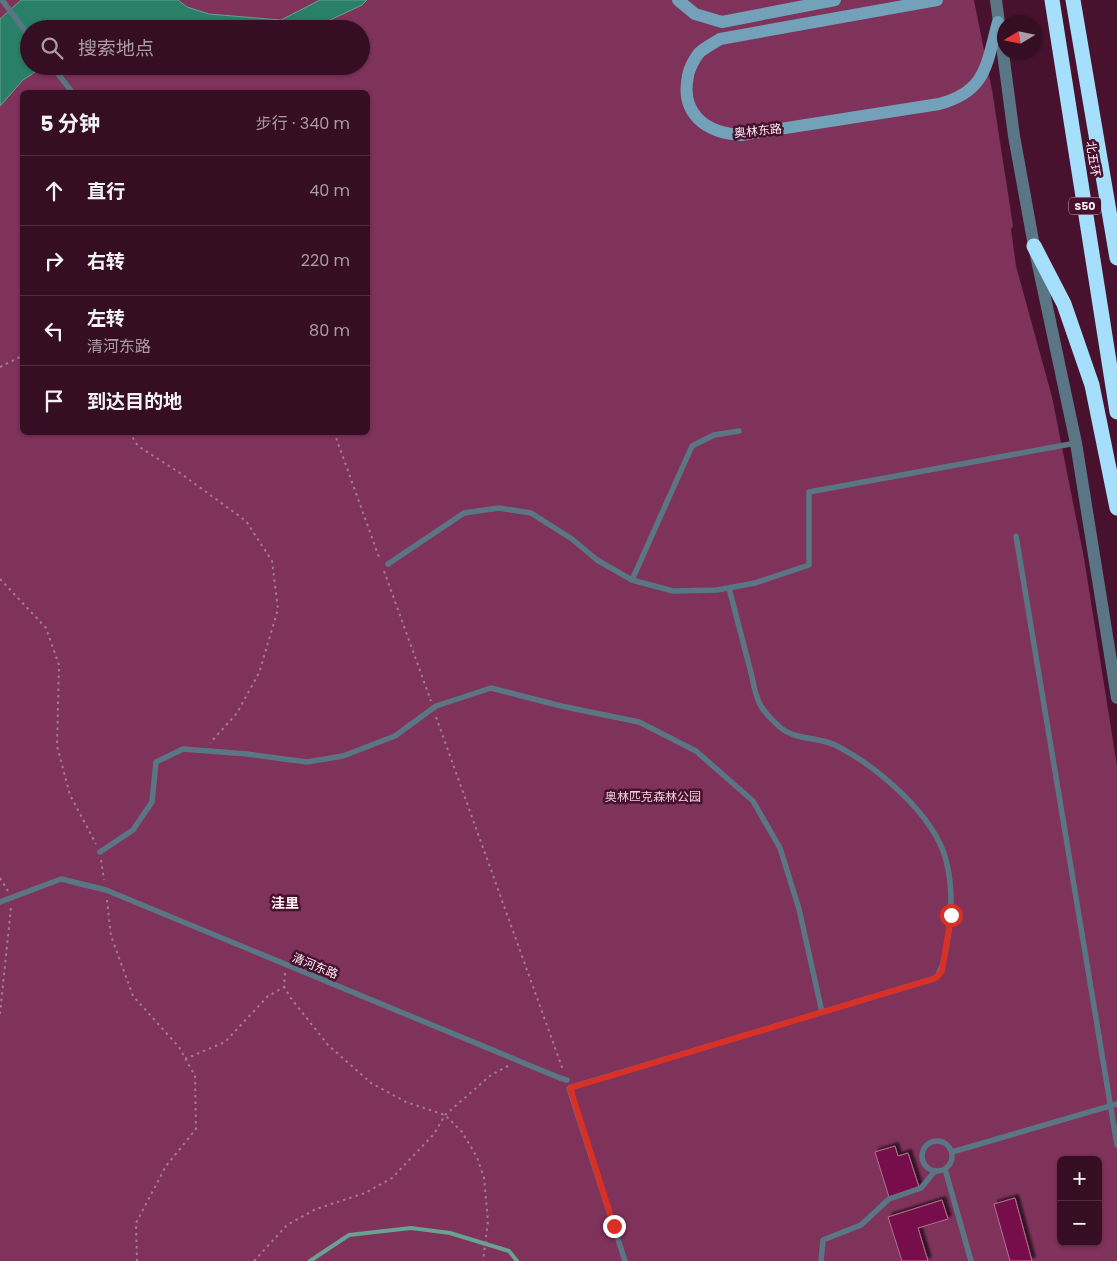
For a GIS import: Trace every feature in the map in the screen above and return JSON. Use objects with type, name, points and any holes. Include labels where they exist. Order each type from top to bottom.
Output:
[{"type":"highway","name":"北五环","points":[[1052,0],[1117,412]]},
{"type":"highway","name":"北五环","points":[[1072,0],[1117,258]]},
{"type":"highway","points":[[1034,246],[1064,304],[1092,384],[1117,508]]},
{"type":"main road","points":[[678,0],[695,14],[722,22],[835,0]]},
{"type":"main road","name":"奥林东路","points":[[937,0],[720,39],[699,52],[689,71],[686,83],[688,104],[695,116],[710,129],[726,134],[741,135],[939,104],[960,98],[975,86],[983,73],[997,25]]},
{"type":"street","points":[[996,0],[997,15]]},
{"type":"street","points":[[1003,60],[1014,136],[1034,246],[1076,443],[1117,698]]},
{"type":"lane","points":[[2,0],[20,24]]},
{"type":"lane","points":[[59,75],[70,90]]},
{"type":"lane","points":[[632,580],[692,446],[714,435],[739,431]]},
{"type":"lane","points":[[388,564],[464,513],[499,508],[531,513],[572,539],[598,560],[632,580],[673,591],[728,588],[755,583],[809,564],[809,492],[1076,443]]},
{"type":"lane","points":[[1016,536],[1114,1105],[1117,1144]]},
{"type":"lane","points":[[625,1261],[570,1088],[936,978],[942,971],[951,915],[950,882],[946,858],[934,834],[918,812],[888,781],[832,744],[811,740],[781,729],[759,702],[728,588]]},
{"type":"lane","points":[[100,852],[133,830],[152,802],[156,762],[183,749],[307,762],[343,756],[395,736],[433,708],[491,688],[561,706],[639,722],[696,751],[753,800],[780,848],[799,909],[822,1012]]},
{"type":"lane","name":"清河东路","points":[[12,897],[61,879],[106,890],[567,1080]]},
{"type":"lane","points":[[0,902],[12,897]]},
{"type":"lane","points":[[952,1152],[1114,1105]]},
{"type":"lane","points":[[935,1171],[927,1166],[923,1158],[928,1145],[942,1142],[952,1152]]},
{"type":"lane","points":[[821,1261],[823,1240],[861,1225],[889,1199],[921,1188],[935,1171],[945,1169],[951,1162],[952,1152]]},
{"type":"lane","points":[[945,1169],[971,1261]]},
{"type":"path","points":[[0,367],[20,357]]},
{"type":"path","points":[[131,435],[138,446],[246,521],[272,561],[278,609],[260,673],[237,713],[203,751]]},
{"type":"path","points":[[335,435],[380,561]]},
{"type":"path","points":[[384,570],[570,1088]]},
{"type":"path","points":[[0,579],[46,628],[59,666],[57,746],[70,794],[100,852],[111,936],[133,996],[178,1047],[195,1076],[196,1129],[166,1166],[136,1223],[138,1261]]},
{"type":"path","points":[[0,878],[12,897],[0,1014]]},
{"type":"path","points":[[286,965],[284,986],[328,1046],[370,1083],[406,1102],[444,1115],[462,1132],[477,1157],[484,1178],[488,1221],[483,1261]]},
{"type":"path","points":[[185,1059],[225,1042],[268,996],[284,986]]},
{"type":"path","points":[[254,1261],[287,1225],[316,1209],[365,1192],[392,1178],[434,1134],[444,1115],[491,1075],[518,1061]]},
{"type":"green space","name":"奥林匹克森林公园","points":[[0,0],[974,0],[992,90],[1013,226],[1011,229],[1016,266],[1052,397],[1084,558],[1117,766],[1117,1261],[0,1261]]},
{"type":"shaded area","points":[[21,0],[178,0],[187,7],[209,14],[281,20],[20,20],[20,75],[30,75],[23,80],[0,106],[0,19]]},
{"type":"shaded area","points":[[320,0],[367,0],[362,5],[330,20],[281,20]]},
{"type":"building","points":[[895,1146],[898,1156],[908,1153],[919,1187],[889,1197],[875,1152]]},
{"type":"building","points":[[1015,1198],[1032,1261],[1010,1261],[994,1204]]},
{"type":"building","points":[[942,1200],[948,1219],[918,1228],[928,1261],[902,1261],[888,1217]]},
{"type":"waterway","points":[[310,1261],[349,1235],[411,1228],[450,1233],[509,1251],[517,1261]]},
{"type":"district","name":"洼里","points":[[285,903]]},
{"type":"route","points":[[614,1226],[570,1088],[936,978],[942,971],[951,915]]}]
